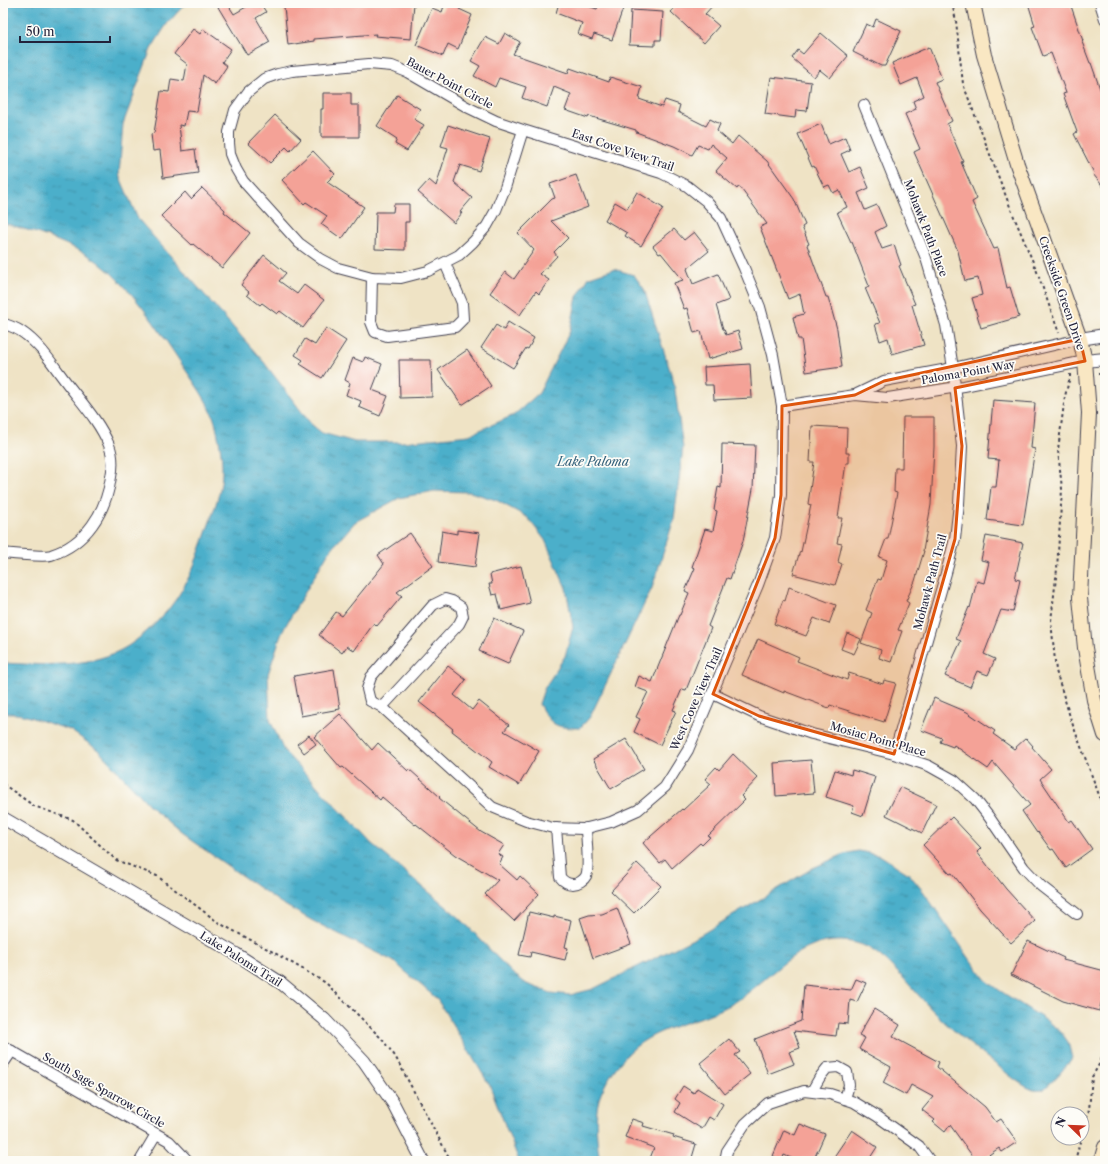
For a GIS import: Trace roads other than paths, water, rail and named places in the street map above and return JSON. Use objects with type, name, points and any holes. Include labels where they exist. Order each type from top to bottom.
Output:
[{"type":"main road","name":"Creekside Green Drive","points":[[973,3],[984,55],[1017,164],[1080,339],[1085,361],[1089,413],[1080,598],[1085,648],[1094,700],[1105,735]]},
{"type":"main road","points":[[1101,1161],[1105,1147]]},
{"type":"street","points":[[1100,3],[1105,19]]},
{"type":"street","name":"Bauer Point Circle","points":[[369,64],[392,66],[407,72],[422,79],[467,107],[496,121],[522,130],[505,188],[488,226],[459,255],[428,271],[401,278],[372,277],[338,268],[321,259],[299,243],[243,181],[230,154],[229,132],[235,110],[240,102],[248,92],[264,79],[292,71],[369,64]]},
{"type":"street","name":"Mohawk Path Place","points":[[864,105],[926,258],[946,325],[955,388]]},
{"type":"street","name":"East Cove View Trail","points":[[522,130],[661,173],[687,186],[706,201],[721,218],[760,307],[773,354],[782,406]]},
{"type":"street","points":[[372,277],[371,322],[375,332],[387,336],[455,327],[463,319],[462,303],[445,263]]},
{"type":"street","points":[[3,323],[22,332],[37,345],[95,420],[109,445],[113,467],[109,490],[102,510],[91,527],[81,538],[66,548],[50,555],[3,553]]},
{"type":"street","points":[[1080,339],[1105,336]]},
{"type":"street","name":"Paloma Point Way","points":[[855,395],[884,382],[1080,339]]},
{"type":"street","points":[[1085,361],[1105,359]]},
{"type":"street","name":"Paloma Point Way","points":[[782,406],[855,395],[888,398],[955,388],[1085,361]]},
{"type":"street","name":"Mohawk Path Trail","points":[[894,754],[955,539],[959,504],[962,446],[955,388]]},
{"type":"street","name":"West Cove View Trail","points":[[382,707],[459,624],[463,616],[461,607],[452,601],[445,599],[433,605],[371,677],[367,688],[370,701],[382,707],[492,807],[526,821],[556,828],[586,828],[612,822],[638,810],[665,787],[688,750],[758,585],[775,538],[781,495],[782,406]]},
{"type":"street","name":"Mosiac Point Place","points":[[713,694],[759,716],[799,729],[894,754],[929,766],[954,780],[975,798],[1024,868],[1041,886],[1077,914]]},
{"type":"street","name":"Lake Paloma Trail","points":[[3,818],[236,954],[281,983],[324,1019],[364,1061],[393,1103],[423,1161]]},
{"type":"street","points":[[556,828],[560,877],[563,880],[573,884],[583,880],[588,869],[586,828]]},
{"type":"street","points":[[3,1064],[7,1048]]},
{"type":"street","name":"South Sage Sparrow Circle","points":[[7,1048],[169,1141],[188,1161]]},
{"type":"street","points":[[808,1091],[827,1068],[838,1067],[847,1072],[849,1085],[845,1099]]},
{"type":"street","points":[[725,1161],[727,1151],[745,1124],[768,1104],[808,1091],[830,1094],[854,1102],[877,1116],[919,1146],[930,1161]]},
{"type":"street","points":[[140,1161],[156,1134]]},
{"type":"water","name":"Lake Paloma","points":[[3,3],[186,3],[167,24],[151,49],[123,124],[119,175],[138,219],[263,361],[311,424],[322,433],[355,442],[403,442],[469,435],[514,415],[539,393],[570,331],[577,297],[589,277],[614,269],[634,275],[644,289],[674,383],[683,448],[674,519],[652,588],[590,717],[580,728],[565,727],[555,724],[547,717],[539,704],[544,689],[565,656],[573,627],[566,588],[545,540],[527,517],[496,500],[470,492],[434,491],[399,498],[355,522],[328,553],[281,635],[268,674],[270,720],[284,751],[372,844],[461,919],[512,973],[527,984],[551,993],[570,995],[593,989],[697,937],[813,868],[844,854],[858,851],[881,856],[909,874],[923,891],[986,980],[1047,1021],[1061,1032],[1068,1042],[1072,1058],[1062,1071],[1043,1090],[1032,1090],[1027,1087],[1014,1079],[974,1048],[936,1014],[894,968],[876,953],[861,944],[854,942],[833,941],[819,944],[802,951],[781,965],[751,991],[730,1005],[703,1017],[674,1026],[648,1038],[625,1057],[610,1077],[597,1106],[596,1122],[600,1161],[519,1161],[490,1086],[437,999],[393,961],[313,921],[281,903],[182,834],[153,809],[98,750],[70,730],[23,715],[3,712],[3,663],[48,665],[78,663],[93,660],[125,648],[141,637],[159,620],[178,596],[192,571],[218,497],[222,466],[221,450],[215,422],[205,399],[153,322],[133,296],[110,272],[89,256],[65,244],[39,234],[3,223]]}]
